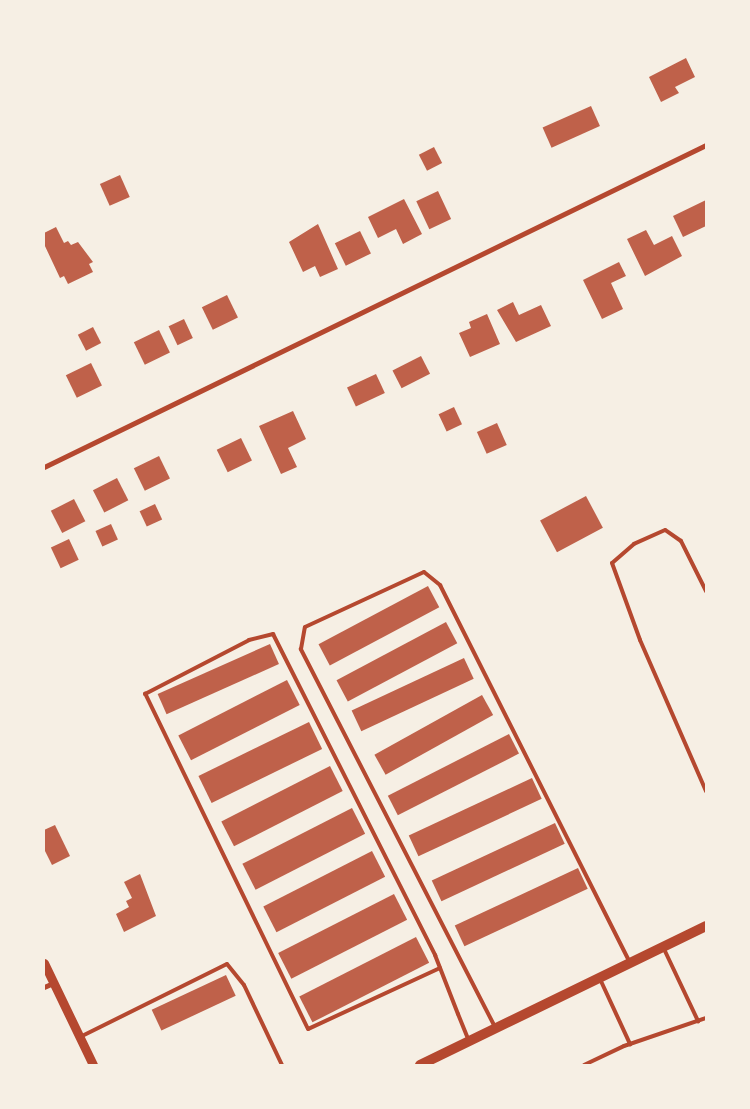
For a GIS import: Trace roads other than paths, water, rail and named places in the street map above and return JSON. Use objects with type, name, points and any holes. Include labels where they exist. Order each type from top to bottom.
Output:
[{"type":"main road","points":[[420,1065],[706,926]]},
{"type":"street","points":[[44,467],[706,145]]},
{"type":"street","points":[[44,964],[93,1065]]},
{"type":"street","points":[[44,987],[53,982]]},
{"type":"lane","points":[[706,591],[681,541],[666,530],[634,544],[612,563],[640,640],[706,791]]},
{"type":"lane","points":[[496,1028],[301,649],[305,627],[424,572],[440,585],[630,962]]},
{"type":"lane","points":[[440,968],[308,1029],[145,694],[249,640],[273,634],[440,968],[469,1042]]},
{"type":"lane","points":[[663,946],[698,1021]]},
{"type":"lane","points":[[79,1037],[227,964],[244,985],[282,1065]]},
{"type":"lane","points":[[599,977],[630,1044]]},
{"type":"lane","points":[[584,1065],[630,1044],[706,1018]]}]
